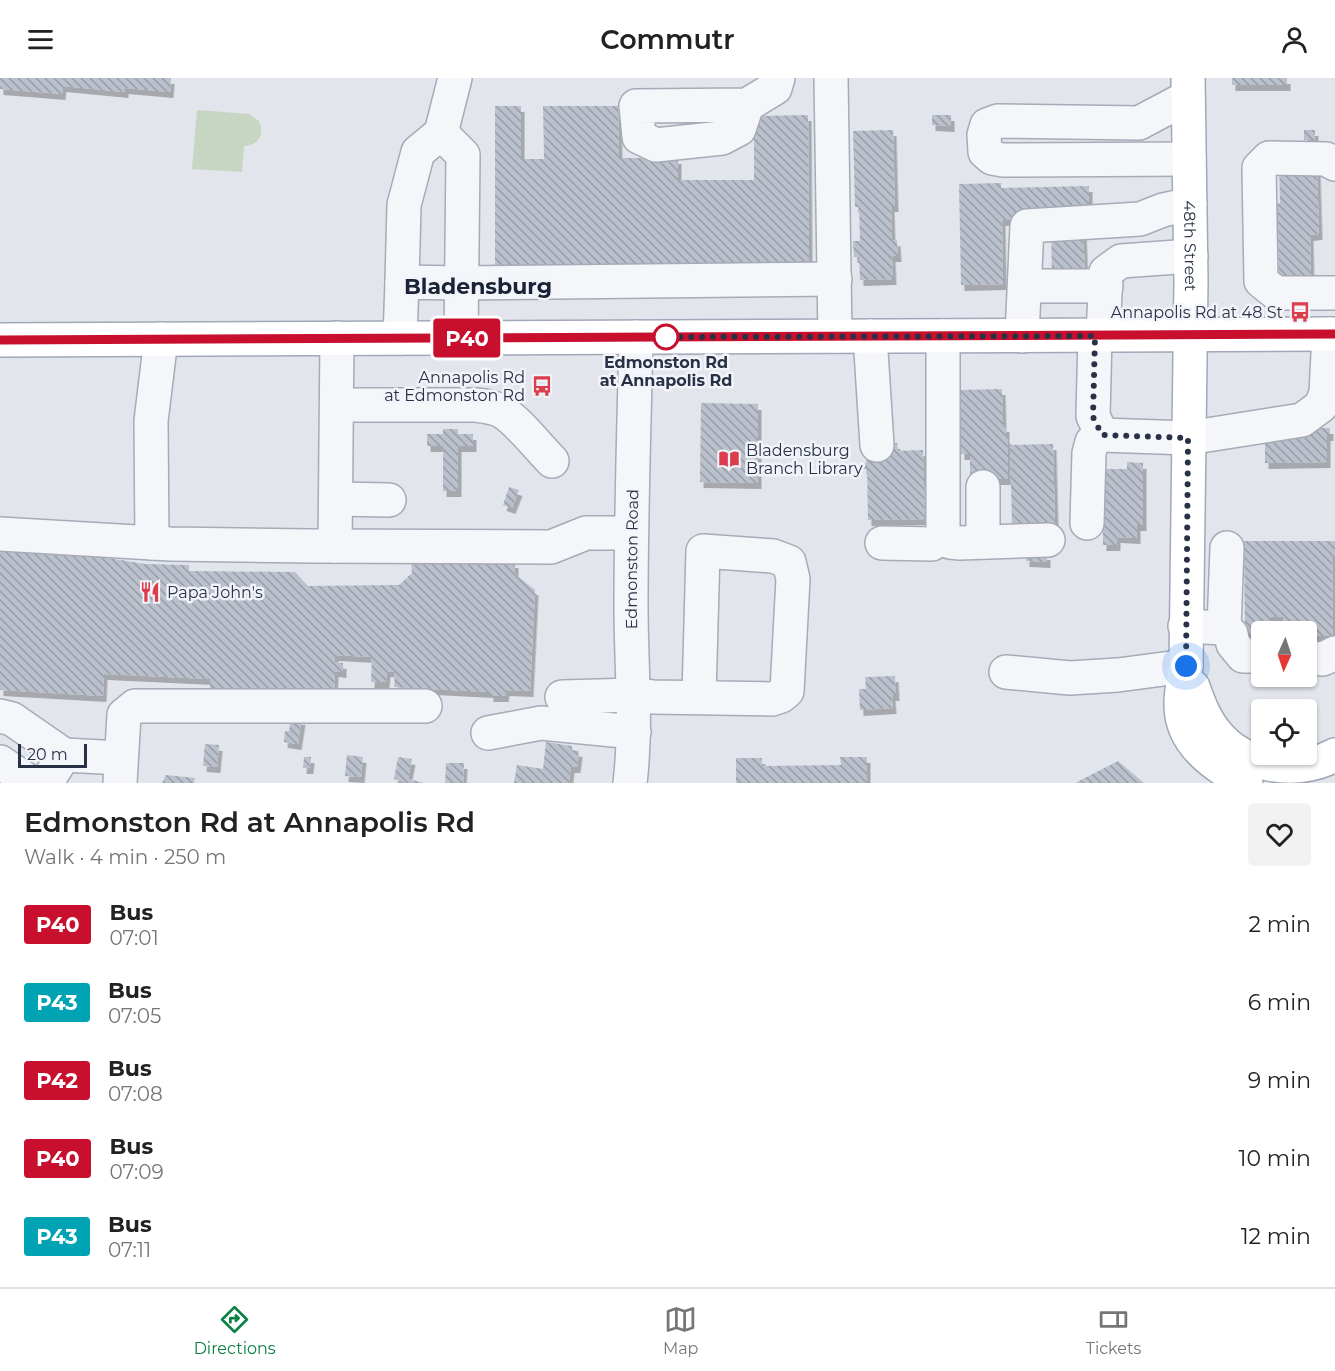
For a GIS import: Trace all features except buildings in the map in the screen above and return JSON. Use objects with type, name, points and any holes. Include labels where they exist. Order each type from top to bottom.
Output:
[{"type":"main road","name":"48th Street","points":[[1186,666],[1191,256],[1188,87]]},
{"type":"main road","points":[[0,340],[1332,334]]},
{"type":"main road","points":[[1186,666],[1208,722],[1227,745],[1240,754],[1274,765],[1292,767],[1309,765],[1335,755]]},
{"type":"main road","points":[[1186,666],[1181,704],[1188,733],[1215,765],[1245,783]]},
{"type":"street","points":[[400,338],[404,205],[418,152],[441,133],[455,78]]},
{"type":"street","points":[[747,105],[775,88],[778,78]]},
{"type":"street","points":[[831,78],[836,336]]},
{"type":"street","points":[[1188,87],[1139,123],[998,121],[987,125],[984,135],[985,152],[992,158],[1003,160],[1189,159]]},
{"type":"street","points":[[441,133],[463,155],[461,338]]},
{"type":"street","points":[[1335,164],[1326,159],[1269,158],[1259,168],[1261,281],[1276,293],[1335,292]]},
{"type":"street","points":[[1022,336],[1027,226],[1140,219],[1163,210],[1190,204]]},
{"type":"street","points":[[1140,219],[1140,259]]},
{"type":"street","points":[[1102,435],[1093,417],[1106,272],[1121,261],[1191,256]]},
{"type":"street","points":[[402,282],[461,284],[835,279]]},
{"type":"street","points":[[1025,286],[1106,286]]},
{"type":"street","points":[[1087,523],[1089,453],[1092,442],[1102,435],[1188,438],[1302,420],[1321,406],[1326,393],[1332,334]]},
{"type":"street","points":[[870,336],[877,445]]},
{"type":"street","points":[[943,336],[943,536],[950,542],[1048,540]]},
{"type":"street","name":"Edmonston Road","points":[[630,783],[634,732],[631,533],[636,337]]},
{"type":"street","points":[[335,546],[337,338]]},
{"type":"street","points":[[152,543],[151,421],[161,339]]},
{"type":"street","points":[[337,405],[475,405],[494,408],[503,411],[552,461]]},
{"type":"street","points":[[983,487],[983,542]]},
{"type":"street","points":[[336,499],[389,500]]},
{"type":"street","points":[[0,534],[152,543],[551,547],[586,533],[631,533]]},
{"type":"street","points":[[882,543],[932,544],[943,536]]},
{"type":"street","points":[[1224,627],[1227,548]]},
{"type":"street","points":[[562,697],[634,694],[653,697],[772,699],[781,696],[787,691],[793,579],[789,562],[773,556],[703,551],[699,696]]},
{"type":"street","points":[[1185,626],[1224,627],[1231,634],[1233,644],[1243,656],[1251,656]]},
{"type":"street","points":[[1317,659],[1323,659],[1335,653]]},
{"type":"street","points":[[1006,672],[1070,678],[1118,675],[1186,666]]},
{"type":"street","points":[[0,716],[12,719],[64,755],[120,770],[124,715],[135,706],[425,706]]},
{"type":"street","points":[[488,733],[541,723],[634,732]]},
{"type":"street","points":[[46,783],[64,755]]},
{"type":"street","points":[[0,762],[31,783]]},
{"type":"green space","points":[[197,110],[249,114],[259,121],[261,134],[259,138],[254,144],[244,146],[242,172],[192,169]]},
{"type":"bus line","name":"P40","points":[[0,340],[1335,334]]},
{"type":"place","name":"Annapolis Rd at 48 St","points":[[1300,312]]},
{"type":"place","name":"Edmonston Rd at Annapolis Rd","points":[[666,337]]},
{"type":"place","name":"Annapolis Rd at Edmonston Rd","points":[[542,386]]},
{"type":"place","name":"Bladensburg Branch Library","points":[[729,459]]},
{"type":"place","name":"Papa John's","points":[[150,592]]},
{"type":"district","name":"Bladensburg","points":[[478,286]]},
{"type":"route","points":[[666,337],[657,337],[1095,336],[1093,417],[1102,435],[1188,438],[1186,666]]}]
